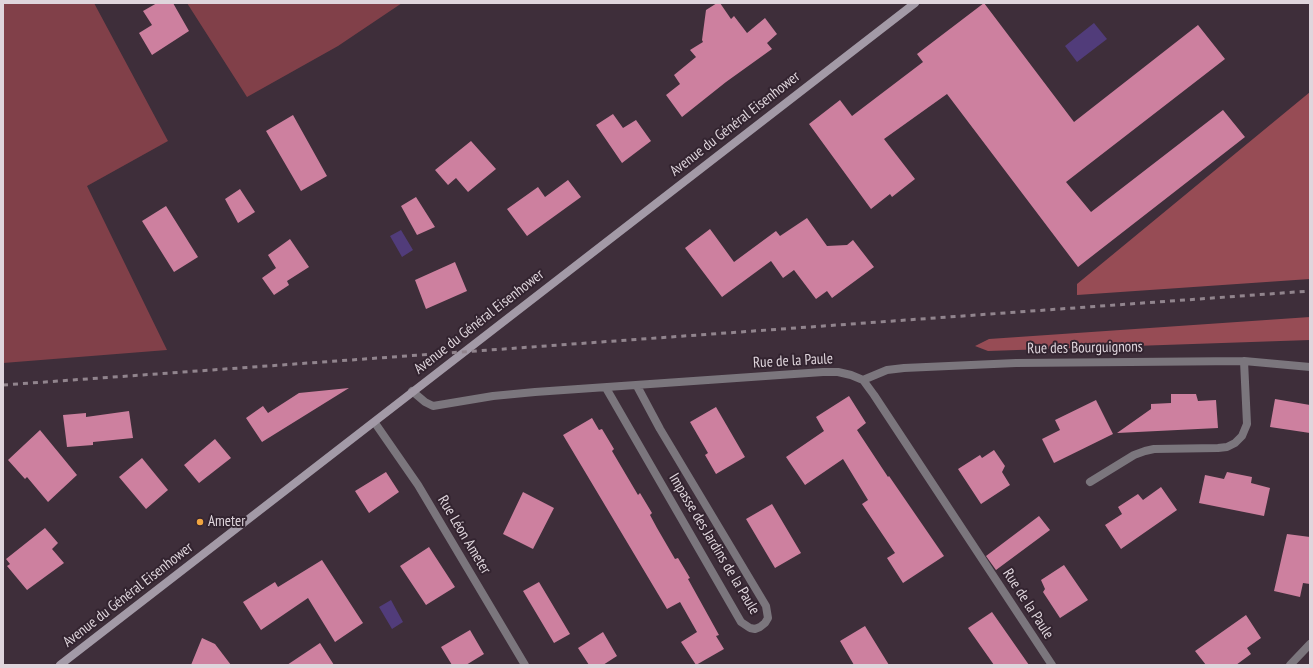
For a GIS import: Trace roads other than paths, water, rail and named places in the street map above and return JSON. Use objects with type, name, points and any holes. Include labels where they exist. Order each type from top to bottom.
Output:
[{"type":"main road","name":"Avenue du Général Eisenhower","points":[[60,665],[375,423],[412,391],[915,3]]},
{"type":"street","name":"Rue des Bourguignons","points":[[863,380],[887,370],[904,368],[1024,363],[1244,360],[1310,367]]},
{"type":"street","points":[[1090,482],[1134,455],[1145,451],[1154,449],[1218,448],[1227,447],[1235,443],[1242,436],[1247,424],[1244,360]]},
{"type":"street","name":"Rue de la Paule","points":[[412,391],[425,402],[434,406],[493,396],[823,372],[838,372],[863,380],[1052,665]]},
{"type":"street","name":"Impasse des Jardins de la Paule","points":[[606,388],[741,622],[750,628],[755,629],[760,627],[768,618],[766,606],[660,429],[637,386]]},
{"type":"street","name":"Rue Léon Ameter","points":[[375,423],[418,485],[525,665]]},
{"type":"street","points":[[1290,665],[1310,644]]},
{"type":"railway","points":[[3,385],[1310,291]]},
{"type":"place","name":"Ameter","points":[[200,522]]}]
